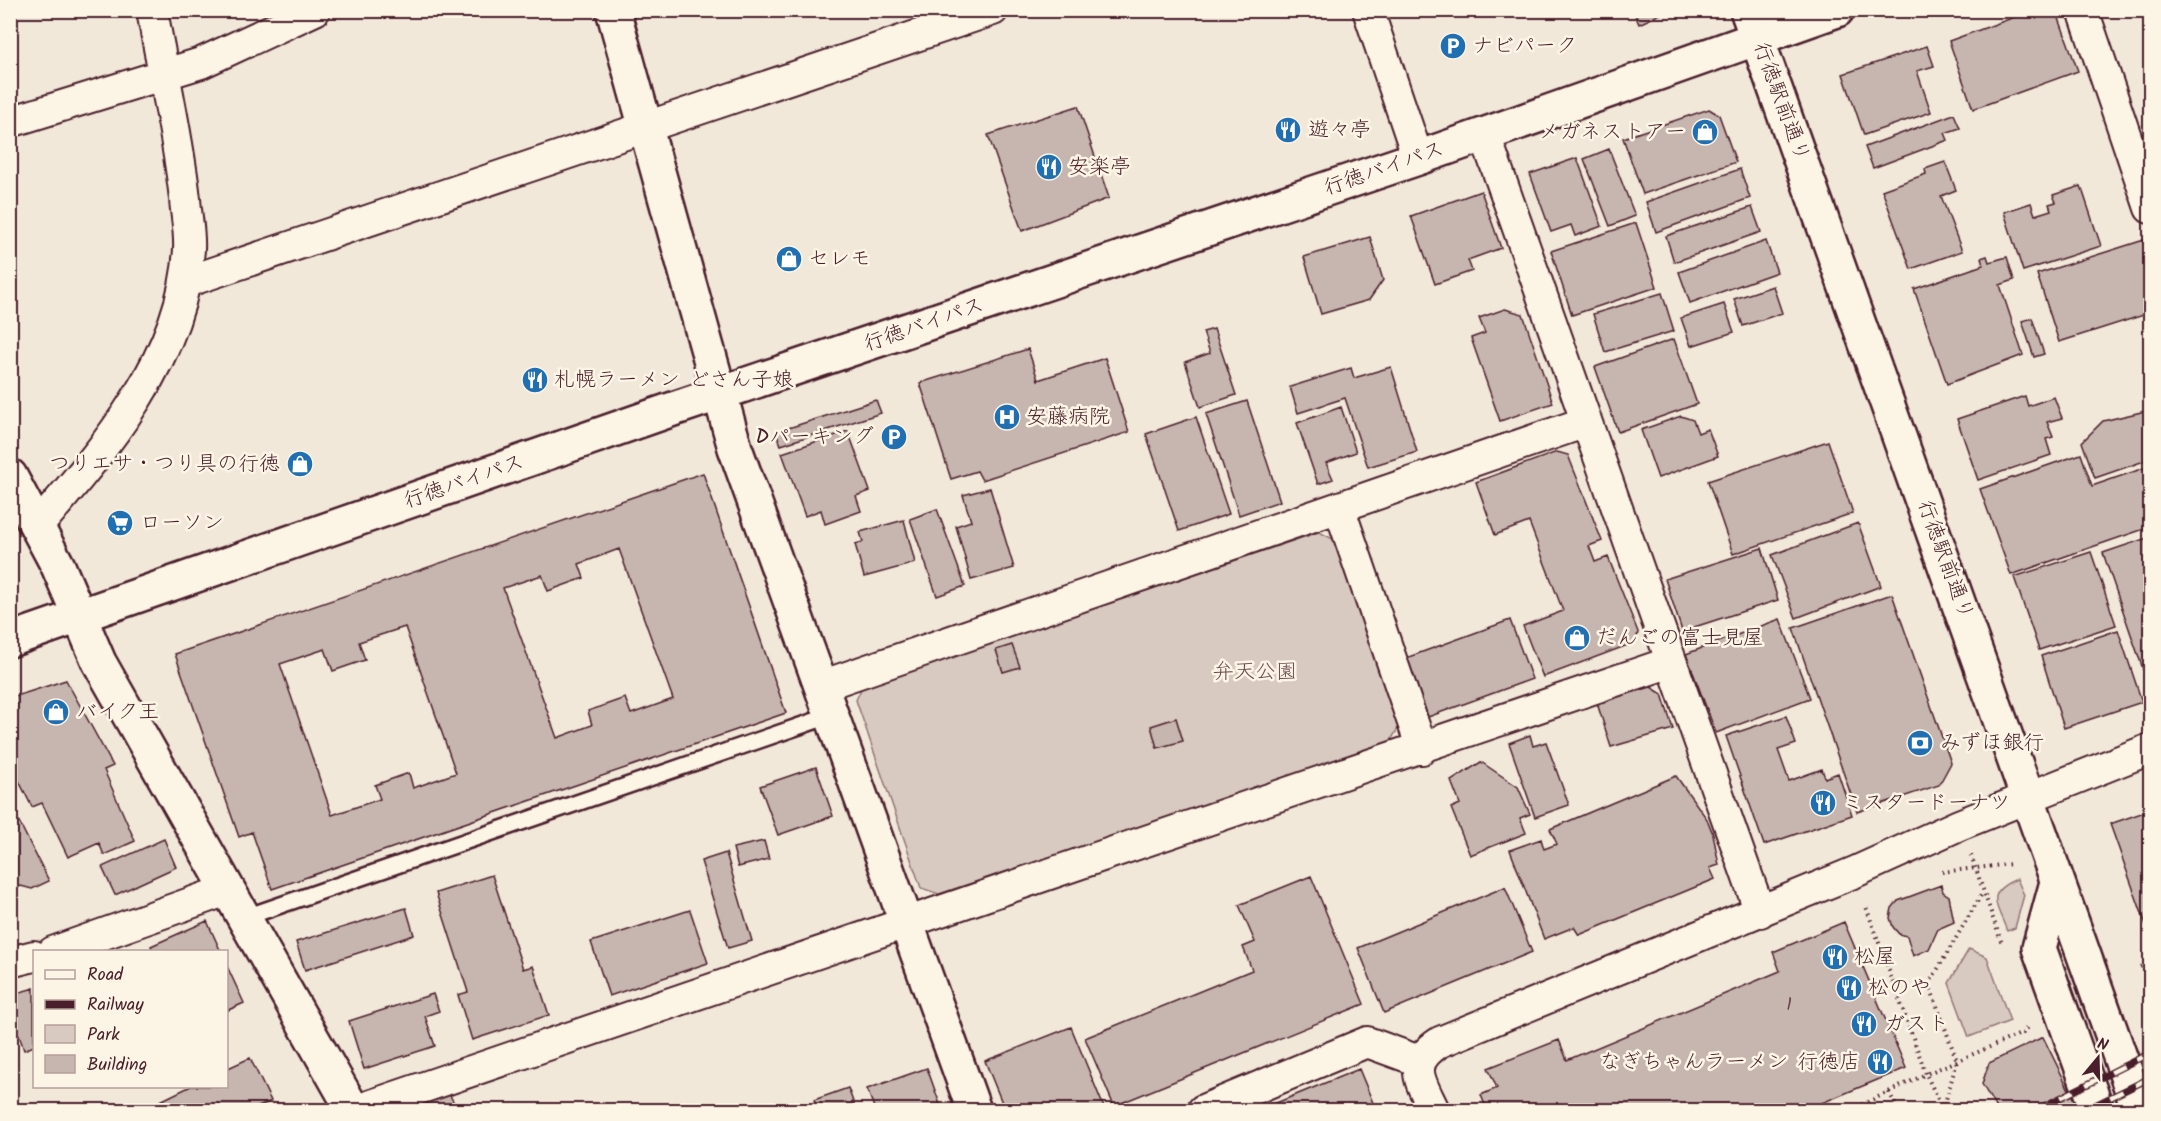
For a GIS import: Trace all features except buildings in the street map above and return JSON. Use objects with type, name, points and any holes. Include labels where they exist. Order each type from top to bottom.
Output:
[{"type":"street","points":[[37,527],[85,471],[154,368],[182,304],[189,246],[181,166],[152,10]]},
{"type":"street","points":[[10,123],[201,63],[315,10]]},
{"type":"street","points":[[613,10],[735,448],[974,1110]]},
{"type":"street","points":[[186,282],[993,10]]},
{"type":"street","points":[[1368,10],[1418,158]]},
{"type":"street","name":"行徳バイパス","points":[[10,640],[719,393],[1485,135],[1752,24],[1837,10]]},
{"type":"street","points":[[2082,10],[2151,208]]},
{"type":"street","name":"行徳駅前通り","points":[[1752,24],[2139,1110]]},
{"type":"street","points":[[1485,135],[1760,912]]},
{"type":"street","points":[[827,701],[1339,507],[1586,422]]},
{"type":"street","points":[[10,476],[80,615],[99,662],[243,918],[355,1110],[1422,749],[1671,662]]},
{"type":"street","points":[[1339,507],[1422,749]]},
{"type":"street","points":[[1434,1110],[1418,1074],[1419,1061],[1426,1051],[1448,1039],[1760,912],[1959,825],[2151,749]]},
{"type":"street","points":[[2056,882],[2039,948],[2097,1110]]},
{"type":"street","points":[[56,950],[227,890]]},
{"type":"street","points":[[10,962],[33,956]]},
{"type":"street","points":[[1203,1110],[1367,1042],[1419,1061]]},
{"type":"lane","points":[[243,918],[827,701]]},
{"type":"path","points":[[1969,850],[2005,954]]},
{"type":"path","points":[[1934,873],[2011,864]]},
{"type":"path","points":[[1855,872],[1926,1074],[1943,1110]]},
{"type":"path","points":[[1943,1110],[1957,1061],[1929,984],[1983,891]]},
{"type":"path","points":[[2140,967],[2151,963]]},
{"type":"path","points":[[1851,1110],[1926,1074],[2023,1033],[2028,1028],[2027,1017]]},
{"type":"path","points":[[1889,1092],[1898,1110]]},
{"type":"green space","name":"弁天公園","points":[[1319,532],[1335,540],[1399,727],[1388,745],[939,894],[921,888],[856,700],[862,687]]},
{"type":"green space","points":[[2017,879],[2024,895],[2015,928],[2007,931],[1997,907],[1997,894],[2000,889]]},
{"type":"green space","points":[[1969,949],[1987,957],[2010,1021],[1969,1037],[1949,983]]},
{"type":"railway","points":[[2036,1110],[2150,1053]]},
{"type":"railway","points":[[2085,1110],[2150,1078]]},
{"type":"place","name":"ナビパーク","points":[[1453,46]]},
{"type":"place","name":"遊々亭","points":[[1288,130]]},
{"type":"place","name":"メガネストアー","points":[[1705,132]]},
{"type":"place","name":"安楽亭","points":[[1049,167]]},
{"type":"place","name":"セレモ","points":[[789,259]]},
{"type":"place","name":"札幌ラーメン どさん子娘","points":[[535,380]]},
{"type":"place","name":"安藤病院","points":[[1007,417]]},
{"type":"place","name":"Dパーキング","points":[[894,437]]},
{"type":"place","name":"つりエサ・つり具の行徳","points":[[300,464]]},
{"type":"place","name":"ローソン","points":[[120,523]]},
{"type":"place","name":"だんごの富士見屋","points":[[1577,638]]},
{"type":"place","name":"バイク王","points":[[56,712]]},
{"type":"place","name":"みずほ銀行","points":[[1920,743]]},
{"type":"place","name":"ミスタードーナツ","points":[[1823,803]]},
{"type":"place","name":"松屋","points":[[1835,957]]},
{"type":"place","name":"松のや","points":[[1849,988]]},
{"type":"place","name":"ガスト","points":[[1864,1024]]},
{"type":"place","name":"なぎちゃんラーメン 行徳店","points":[[1880,1062]]}]
